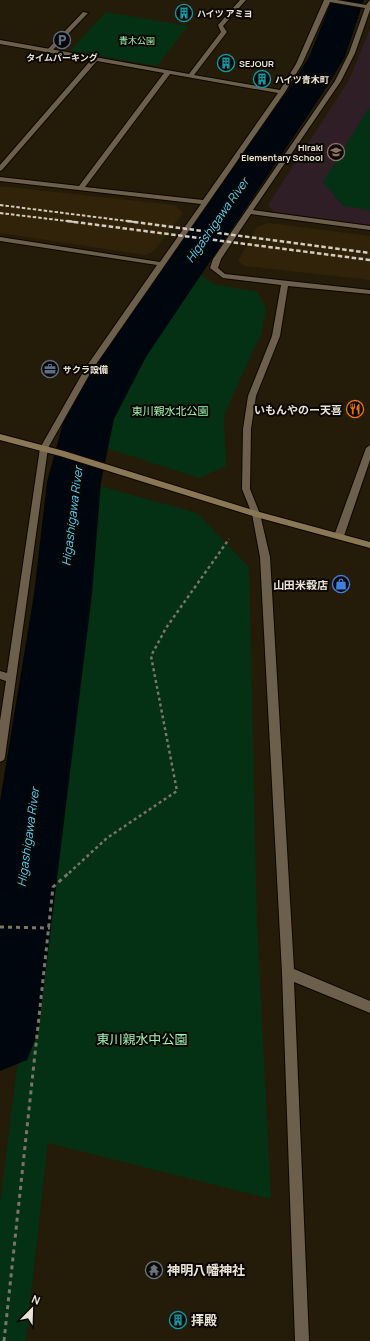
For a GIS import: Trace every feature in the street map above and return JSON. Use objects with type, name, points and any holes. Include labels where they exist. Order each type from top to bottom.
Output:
[{"type":"street","points":[[190,76],[224,32],[220,26],[243,0]]},
{"type":"street","points":[[0,757],[44,448],[89,369],[282,92],[299,64],[328,0],[368,6],[352,53],[338,81],[250,212],[217,258],[214,268],[223,276],[370,292]]},
{"type":"street","points":[[48,51],[85,13]]},
{"type":"street","points":[[0,42],[282,92]]},
{"type":"street","points":[[0,169],[95,59]]},
{"type":"street","points":[[81,188],[168,72]]},
{"type":"street","points":[[0,178],[204,202]]},
{"type":"street","points":[[250,212],[370,228]]},
{"type":"street","points":[[0,239],[162,264]]},
{"type":"street","points":[[285,283],[276,336],[252,396],[246,429],[246,489],[256,514],[265,557],[288,973],[302,1341]]},
{"type":"street","points":[[0,437],[61,453],[256,514],[370,545]]},
{"type":"street","points":[[339,536],[370,448]]},
{"type":"street","points":[[0,675],[12,679]]},
{"type":"street","points":[[288,973],[370,1007]]},
{"type":"path","points":[[4,1341],[50,928],[53,887],[107,838],[177,791],[150,656],[166,628],[229,539]]},
{"type":"path","points":[[0,927],[50,928]]},
{"type":"shaded area","name":"Hiraki Elementary School","points":[[370,29],[370,225],[274,212],[268,205],[349,80]]},
{"type":"shaded area","points":[[0,186],[175,205],[183,213],[153,252],[145,255],[0,233]]},
{"type":"shaded area","points":[[269,223],[370,236],[370,280],[244,266],[238,261],[257,227]]},
{"type":"green space","name":"青木公園","points":[[106,12],[188,26],[157,66],[70,51]]},
{"type":"green space","points":[[368,109],[370,109],[370,210],[343,206],[323,182]]},
{"type":"green space","name":"東川親水北公園","points":[[194,270],[213,284],[257,292],[266,308],[261,334],[224,415],[226,466],[199,478],[94,444],[112,398],[124,376],[151,332]]},
{"type":"green space","name":"東川親水中公園","points":[[89,483],[197,513],[249,567],[257,923],[271,1199],[48,1143],[26,1341],[0,1341],[0,1205]]},
{"type":"waterway","name":"Higashigawa River","points":[[0,1033],[63,594],[74,482],[89,419],[123,355],[305,93],[327,57],[348,0]]},
{"type":"railway","points":[[0,205],[135,222]]},
{"type":"railway","points":[[0,213],[72,222]]},
{"type":"railway","points":[[67,221],[72,222]]},
{"type":"railway","points":[[127,221],[370,253]]},
{"type":"railway","points":[[72,222],[370,260]]},
{"type":"place","name":"ハイツ アミヨ","points":[[184,13]]},
{"type":"place","name":"タイムパーキング","points":[[62,40]]},
{"type":"place","name":"SEJOUR","points":[[226,63]]},
{"type":"place","name":"ハイツ青木町","points":[[262,79]]},
{"type":"place","name":"Hiraki Elementary School","points":[[336,152]]},
{"type":"place","name":"サクラ設備","points":[[50,369]]},
{"type":"place","name":"いもんやのー天喜","points":[[355,409]]},
{"type":"place","name":"山田米穀店","points":[[341,584]]},
{"type":"place","name":"神明八幡神社","points":[[154,1270]]},
{"type":"place","name":"拝殿","points":[[178,1320]]}]
